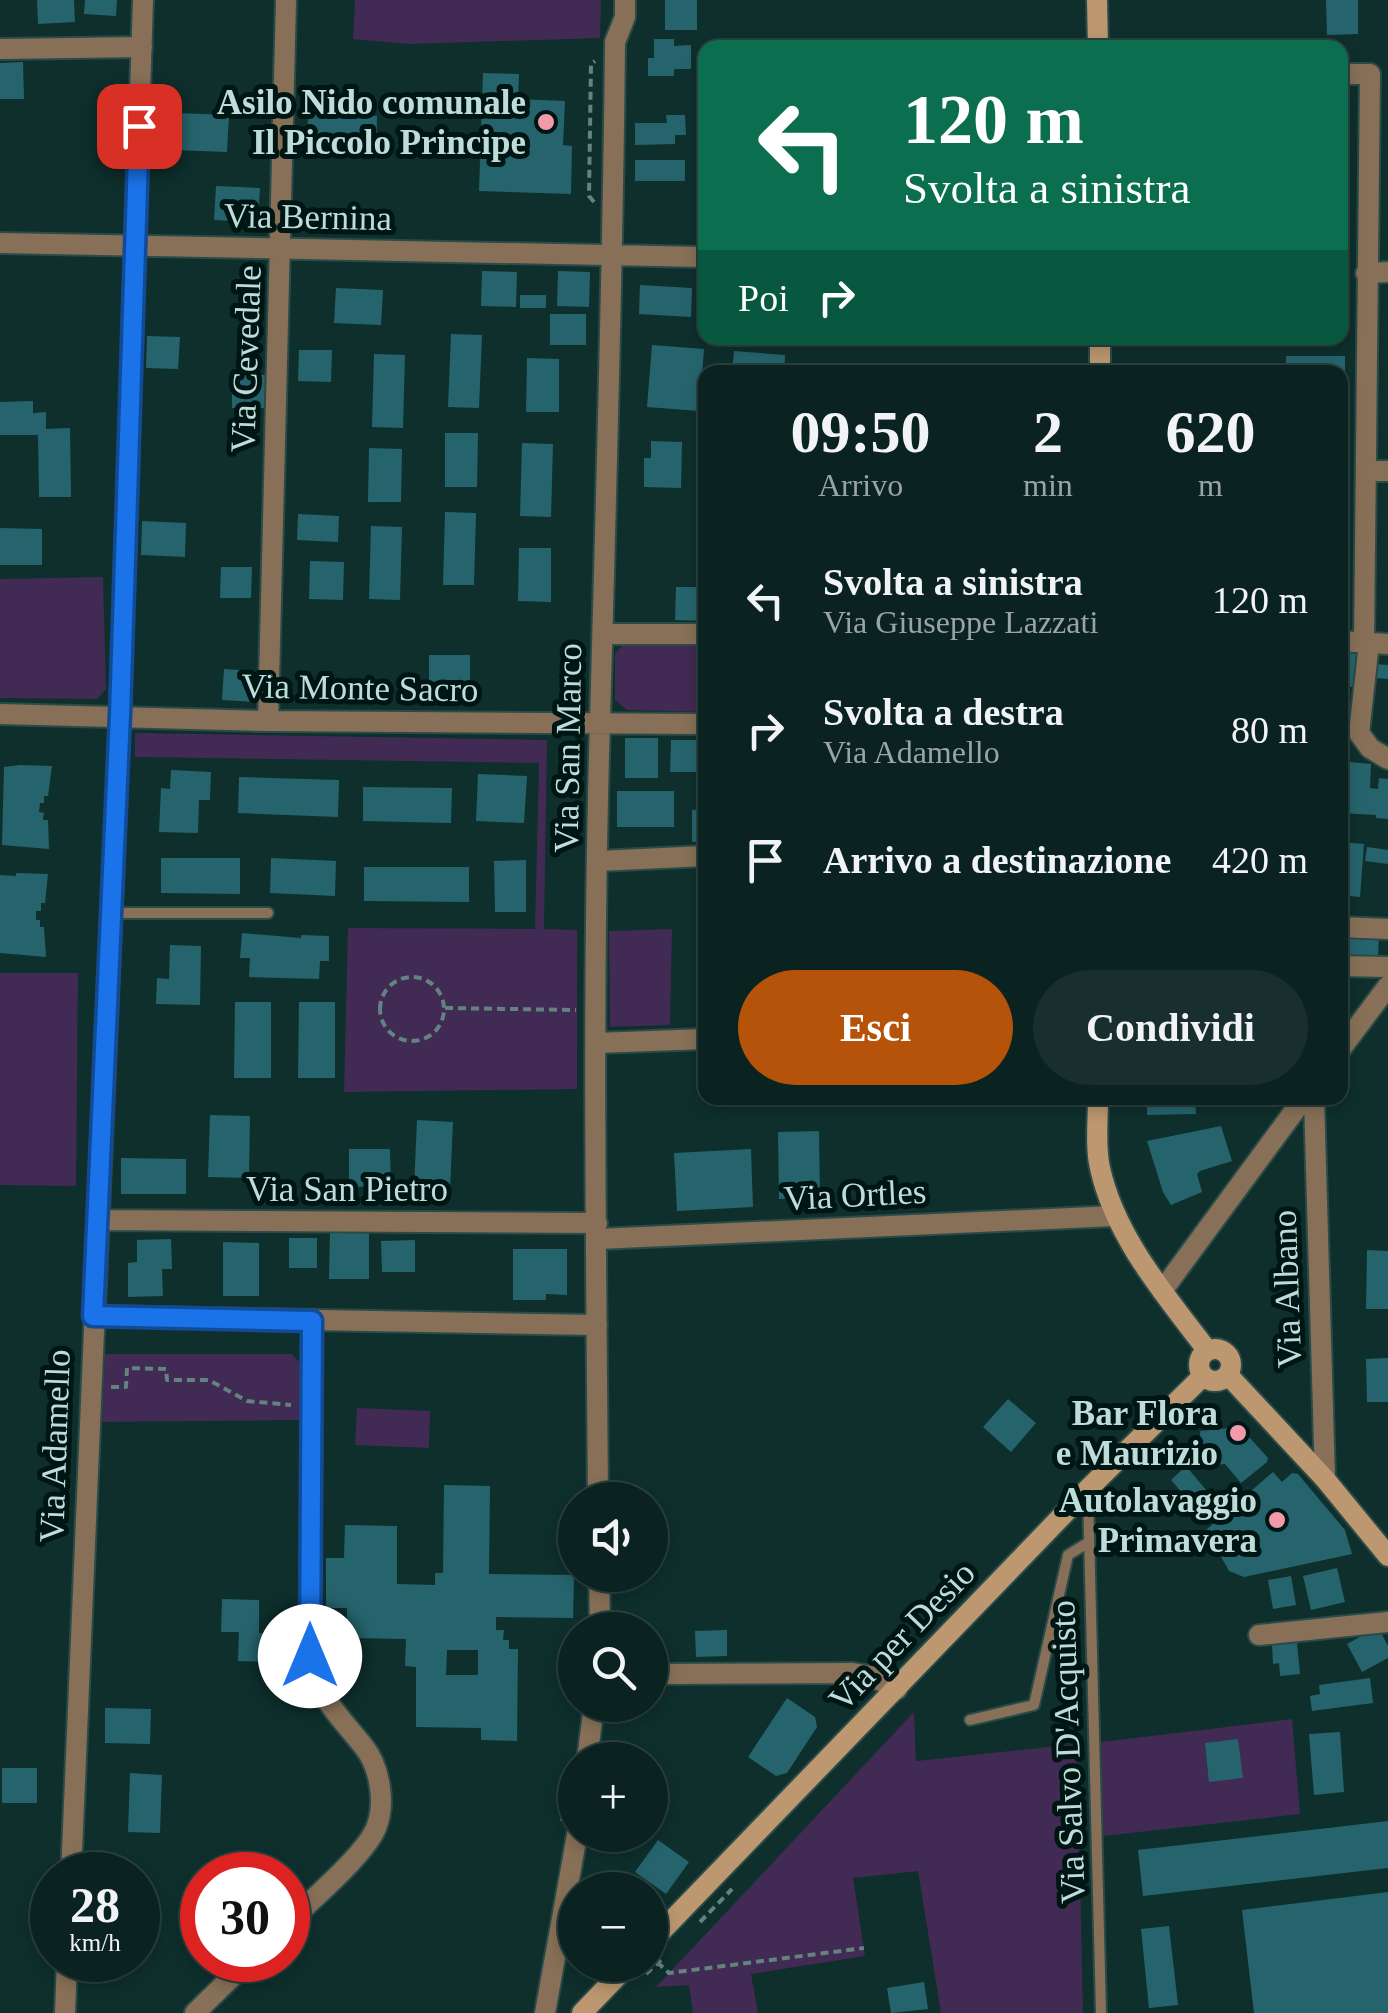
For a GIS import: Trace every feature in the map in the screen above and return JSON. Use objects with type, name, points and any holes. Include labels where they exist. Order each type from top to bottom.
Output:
[{"type":"street","name":"Via Adamello","points":[[71,1852],[120,715],[143,0]]},
{"type":"street","name":"Via Cevedale","points":[[268,721],[286,0]]},
{"type":"street","name":"Via San Marco","points":[[598,1482],[596,1010],[600,722],[614,256],[616,42],[625,16],[625,0]]},
{"type":"street","points":[[1097,0],[1098,40]]},
{"type":"street","points":[[0,49],[142,46]]},
{"type":"street","points":[[1348,74],[1370,74],[1366,273],[1378,471],[1374,643],[1365,697],[1350,729],[1388,759]]},
{"type":"street","name":"Via Bernina","points":[[0,243],[698,257]]},
{"type":"street","points":[[1366,273],[1388,272]]},
{"type":"street","points":[[604,634],[698,634]]},
{"type":"street","points":[[1348,641],[1374,643]]},
{"type":"street","points":[[1365,697],[1388,700]]},
{"type":"street","name":"Via Monte Sacro","points":[[0,714],[268,721],[698,724]]},
{"type":"street","points":[[598,861],[698,856]]},
{"type":"street","points":[[1348,927],[1388,928]]},
{"type":"street","points":[[1348,966],[1388,967]]},
{"type":"street","points":[[1348,1039],[1388,986]]},
{"type":"street","points":[[596,1043],[698,1039]]},
{"type":"street","points":[[1098,1105],[1099,1166],[1115,1216],[1162,1291],[1207,1350]]},
{"type":"street","points":[[1162,1291],[1299,1105]]},
{"type":"street","name":"Via Albano","points":[[1314,1105],[1325,1479]]},
{"type":"street","name":"Via Ortles","points":[[598,1231],[1115,1216]]},
{"type":"street","name":"Via San Pietro","points":[[97,1220],[598,1231]]},
{"type":"street","points":[[93,1316],[597,1326]]},
{"type":"street","points":[[310,1901],[368,1843],[381,1811],[376,1766],[322,1695],[310,1656],[312,1321]]},
{"type":"street","points":[[1207,1350],[1226,1352],[1232,1363],[1228,1375],[1216,1382],[1203,1376],[1200,1360],[1207,1350]]},
{"type":"street","points":[[1228,1375],[1325,1479],[1388,1556]]},
{"type":"street","name":"Via per Desio","points":[[668,1924],[1088,1489],[1203,1376]]},
{"type":"street","points":[[1259,1635],[1388,1622]]},
{"type":"street","points":[[668,1674],[853,1673],[871,1676],[897,1689]]},
{"type":"street","points":[[545,2013],[574,1852]]},
{"type":"street","points":[[64,2013],[66,1982]]},
{"type":"street","points":[[195,2013],[227,1982]]},
{"type":"street","points":[[582,2013],[612,1982]]},
{"type":"lane","points":[[111,913],[268,914]]},
{"type":"lane","name":"Via Salvo D'Acquisto","points":[[1088,1489],[1101,2013]]},
{"type":"lane","points":[[970,1720],[1034,1705],[1068,1555],[1089,1542]]},
{"type":"path","points":[[413,976],[432,982],[445,1008],[438,1030],[418,1041],[396,1037],[388,1030],[380,1009],[386,989],[403,977],[413,976]]},
{"type":"path","points":[[445,1008],[596,1010]]},
{"type":"path","points":[[90,1387],[126,1388],[127,1368],[166,1369],[166,1380],[209,1380],[247,1401],[273,1406],[311,1405]]},
{"type":"path","points":[[668,1973],[864,1948]]},
{"type":"shaded area","points":[[355,0],[601,0],[600,38],[409,44],[353,39]]},
{"type":"shaded area","points":[[103,577],[106,689],[97,699],[0,698],[0,579]]},
{"type":"shaded area","points":[[698,644],[698,712],[627,710],[615,700],[615,654],[622,646]]},
{"type":"shaded area","points":[[135,733],[547,740],[544,929],[577,930],[577,1089],[344,1092],[348,928],[535,929],[539,763],[135,757]]},
{"type":"shaded area","points":[[672,929],[670,1025],[610,1027],[609,931]]},
{"type":"shaded area","points":[[0,973],[78,973],[76,1186],[0,1185]]},
{"type":"shaded area","points":[[105,1354],[292,1354],[301,1364],[300,1420],[102,1422]]},
{"type":"shaded area","points":[[357,1408],[430,1411],[429,1448],[355,1445]]},
{"type":"shaded area","points":[[914,1712],[916,1761],[1077,1744],[1083,2013],[941,2013],[918,1871],[853,1878],[865,1956],[751,1974],[758,2013],[693,2013],[689,1985],[656,1987],[668,1982],[668,1974]]},
{"type":"shaded area","points":[[1292,1719],[1300,1814],[1103,1836],[1101,1742]]},
{"type":"building","points":[[37,0],[74,0],[75,22],[38,24]]},
{"type":"building","points":[[85,0],[117,0],[116,16],[84,14]]},
{"type":"building","points":[[665,0],[697,0],[697,30],[665,30]]},
{"type":"building","points":[[1326,0],[1358,0],[1358,34],[1327,35]]},
{"type":"building","points":[[654,39],[674,39],[674,46],[691,45],[691,69],[674,69],[674,76],[648,76],[648,58],[654,58]]},
{"type":"building","points":[[23,62],[24,99],[0,99],[0,63]]},
{"type":"building","points":[[483,73],[519,74],[518,99],[565,101],[563,145],[572,146],[571,194],[479,191]]},
{"type":"building","points":[[176,113],[229,115],[227,152],[174,150]]},
{"type":"building","points":[[308,113],[377,116],[376,158],[307,155]]},
{"type":"building","points":[[666,115],[685,115],[686,135],[675,135],[675,144],[635,145],[635,123],[667,123]]},
{"type":"building","points":[[635,160],[685,160],[685,181],[635,181]]},
{"type":"building","points":[[216,186],[260,188],[258,222],[214,220]]},
{"type":"building","points":[[482,271],[517,272],[516,307],[481,306]]},
{"type":"building","points":[[558,271],[590,272],[589,307],[557,306]]},
{"type":"building","points":[[640,285],[692,288],[691,317],[639,314]]},
{"type":"building","points":[[336,288],[383,290],[381,325],[334,323]]},
{"type":"building","points":[[520,295],[546,295],[546,308],[520,308]]},
{"type":"building","points":[[550,314],[586,314],[586,345],[550,345]]},
{"type":"building","points":[[451,334],[482,335],[479,408],[448,407]]},
{"type":"building","points":[[147,336],[180,337],[178,369],[146,368]]},
{"type":"building","points":[[652,345],[704,349],[703,365],[698,365],[698,411],[647,407]]},
{"type":"building","points":[[299,350],[332,350],[331,382],[298,381]]},
{"type":"building","points":[[734,351],[785,355],[784,365],[733,365]]},
{"type":"building","points":[[374,354],[405,355],[403,428],[372,427]]},
{"type":"building","points":[[1286,356],[1345,356],[1345,365],[1286,365]]},
{"type":"building","points":[[527,358],[559,359],[559,412],[526,412]]},
{"type":"building","points":[[232,375],[266,375],[266,408],[232,408]]},
{"type":"building","points":[[33,401],[33,413],[46,412],[46,429],[70,428],[71,497],[39,497],[38,435],[0,435],[0,402]]},
{"type":"building","points":[[445,433],[478,433],[477,487],[445,487]]},
{"type":"building","points":[[651,441],[682,442],[681,488],[644,487],[644,458],[651,458]]},
{"type":"building","points":[[522,443],[553,444],[551,517],[520,516]]},
{"type":"building","points":[[369,448],[402,449],[401,502],[368,502]]},
{"type":"building","points":[[445,512],[476,513],[474,585],[443,585]]},
{"type":"building","points":[[298,514],[339,516],[338,542],[297,540]]},
{"type":"building","points":[[142,521],[186,523],[185,557],[141,555]]},
{"type":"building","points":[[371,526],[402,527],[400,600],[369,599]]},
{"type":"building","points":[[0,528],[42,529],[42,565],[0,565]]},
{"type":"building","points":[[519,548],[551,548],[551,602],[518,601]]},
{"type":"building","points":[[310,561],[344,562],[343,600],[309,599]]},
{"type":"building","points":[[221,567],[252,567],[251,598],[220,598]]},
{"type":"building","points":[[676,587],[698,587],[698,621],[675,620]]},
{"type":"building","points":[[1348,652],[1363,654],[1360,688],[1348,687]]},
{"type":"building","points":[[429,655],[470,655],[470,686],[429,685]]},
{"type":"building","points":[[1375,664],[1388,665],[1388,679],[1374,678]]},
{"type":"building","points":[[224,669],[258,671],[256,702],[222,700]]},
{"type":"building","points":[[625,738],[658,738],[658,778],[625,778]]},
{"type":"building","points":[[671,740],[698,740],[698,772],[670,772]]},
{"type":"building","points":[[1348,762],[1371,764],[1370,788],[1378,789],[1379,778],[1388,779],[1388,819],[1348,813]]},
{"type":"building","points":[[52,766],[48,796],[40,803],[39,812],[44,813],[43,820],[48,820],[49,849],[2,845],[4,767]]},
{"type":"building","points":[[171,770],[211,772],[210,800],[199,800],[198,833],[159,832],[161,788],[170,789]]},
{"type":"building","points":[[478,774],[527,776],[524,823],[476,821]]},
{"type":"building","points":[[239,777],[339,780],[338,817],[238,813]]},
{"type":"building","points":[[363,787],[452,788],[451,823],[363,821]]},
{"type":"building","points":[[617,791],[674,791],[674,827],[617,827]]},
{"type":"building","points":[[692,810],[698,810],[698,842],[692,842]]},
{"type":"building","points":[[1348,843],[1364,844],[1360,897],[1348,896]]},
{"type":"building","points":[[1367,847],[1388,850],[1388,864],[1365,861]]},
{"type":"building","points":[[161,858],[240,858],[240,894],[161,893]]},
{"type":"building","points":[[271,858],[336,861],[335,896],[270,893]]},
{"type":"building","points":[[526,860],[526,912],[495,912],[494,861]]},
{"type":"building","points":[[364,867],[469,867],[469,902],[364,901]]},
{"type":"building","points":[[48,874],[45,903],[41,903],[41,911],[36,911],[36,920],[44,927],[46,957],[0,953],[0,875]]},
{"type":"building","points":[[1348,931],[1379,931],[1378,959],[1348,958]]},
{"type":"building","points":[[242,933],[329,936],[329,961],[320,961],[319,979],[249,977],[250,958],[240,958]]},
{"type":"building","points":[[170,945],[201,946],[200,1005],[156,1004],[157,978],[169,979]]},
{"type":"building","points":[[235,1002],[271,1002],[271,1078],[234,1078]]},
{"type":"building","points":[[299,1002],[335,1002],[335,1078],[298,1078]]},
{"type":"building","points":[[1147,1105],[1195,1105],[1196,1114],[1147,1115]]},
{"type":"building","points":[[210,1115],[250,1116],[249,1178],[208,1177]]},
{"type":"building","points":[[417,1120],[453,1122],[450,1189],[414,1188]]},
{"type":"building","points":[[1221,1126],[1232,1161],[1200,1171],[1197,1174],[1202,1192],[1171,1205],[1147,1141]]},
{"type":"building","points":[[819,1131],[820,1198],[779,1199],[778,1132]]},
{"type":"building","points":[[349,1149],[390,1149],[391,1186],[349,1187]]},
{"type":"building","points":[[751,1149],[753,1207],[677,1211],[674,1153]]},
{"type":"building","points":[[121,1158],[186,1159],[186,1194],[121,1194]]},
{"type":"building","points":[[330,1232],[369,1232],[369,1279],[329,1279]]},
{"type":"building","points":[[289,1238],[317,1238],[317,1268],[289,1268]]},
{"type":"building","points":[[171,1239],[172,1269],[162,1269],[163,1296],[128,1297],[128,1263],[137,1262],[137,1240]]},
{"type":"building","points":[[415,1240],[415,1272],[382,1272],[381,1241]]},
{"type":"building","points":[[223,1242],[259,1243],[259,1296],[223,1296]]},
{"type":"building","points":[[513,1249],[567,1249],[567,1295],[546,1294],[546,1300],[513,1300]]},
{"type":"building","points":[[1367,1250],[1388,1251],[1388,1309],[1366,1309]]},
{"type":"building","points":[[1388,1358],[1388,1402],[1367,1402],[1366,1359]]},
{"type":"building","points":[[1008,1399],[1036,1423],[1011,1452],[983,1427]]},
{"type":"building","points":[[1240,1427],[1268,1458],[1241,1483],[1225,1464],[1201,1466],[1200,1431]]},
{"type":"building","points":[[1186,1466],[1222,1509],[1207,1522],[1171,1480]]},
{"type":"building","name":"Autolavaggio Primavera","points":[[1273,1472],[1282,1482],[1292,1473],[1298,1474],[1345,1530],[1352,1554],[1244,1577],[1229,1571],[1206,1530]]},
{"type":"building","points":[[444,1485],[490,1486],[489,1574],[558,1575],[558,1592],[574,1592],[573,1612],[558,1612],[558,1618],[496,1617],[496,1630],[504,1630],[503,1640],[509,1640],[509,1649],[518,1649],[517,1741],[481,1740],[481,1728],[416,1727],[416,1667],[405,1666],[406,1639],[347,1638],[347,1608],[326,1608],[326,1558],[344,1558],[345,1525],[397,1526],[397,1584],[435,1585],[435,1573],[443,1573]],"holes":[[[447,1650],[478,1650],[478,1675],[446,1675]]]},
{"type":"building","points":[[1337,1568],[1345,1602],[1311,1610],[1303,1576]]},
{"type":"building","points":[[1291,1576],[1296,1605],[1273,1609],[1268,1580]]},
{"type":"building","points":[[222,1599],[259,1600],[259,1633],[279,1633],[279,1662],[238,1661],[239,1632],[221,1632]]},
{"type":"building","points":[[1378,1627],[1388,1646],[1388,1658],[1362,1672],[1347,1644]]},
{"type":"building","points":[[727,1630],[727,1656],[696,1657],[695,1631]]},
{"type":"building","points":[[1297,1643],[1300,1674],[1280,1676],[1279,1663],[1273,1664],[1272,1645]]},
{"type":"building","points":[[1370,1678],[1373,1703],[1312,1711],[1310,1696],[1320,1694],[1319,1685]]},
{"type":"building","points":[[787,1698],[815,1717],[817,1727],[787,1773],[776,1776],[748,1757]]},
{"type":"building","points":[[105,1708],[151,1709],[150,1744],[105,1743]]},
{"type":"building","points":[[1340,1732],[1344,1792],[1314,1795],[1309,1734]]},
{"type":"building","points":[[1238,1739],[1243,1778],[1209,1782],[1205,1743]]},
{"type":"building","points":[[2,1768],[37,1768],[37,1803],[2,1803]]},
{"type":"building","points":[[130,1773],[162,1775],[160,1833],[128,1832]]},
{"type":"building","points":[[1388,1821],[1388,1868],[1143,1896],[1138,1850]]},
{"type":"building","points":[[668,1847],[689,1862],[668,1891],[668,1872],[635,1872],[649,1852],[668,1852]]},
{"type":"building","points":[[1388,1892],[1388,2013],[1254,2013],[1242,1910]]},
{"type":"building","points":[[1169,1926],[1178,2005],[1149,2008],[1141,1929]]},
{"type":"building","points":[[924,1982],[928,2009],[891,2013],[887,1988]]},
{"type":"place","name":"Asilo Nido comunale Il Piccolo Principe","points":[[546,122]]},
{"type":"place","name":"Bar Flora e Maurizio","points":[[1238,1433]]},
{"type":"place","name":"Autolavaggio Primavera","points":[[1277,1520]]},
{"type":"route","points":[[139,126],[120,715],[93,1316],[312,1321],[310,1656]]}]
